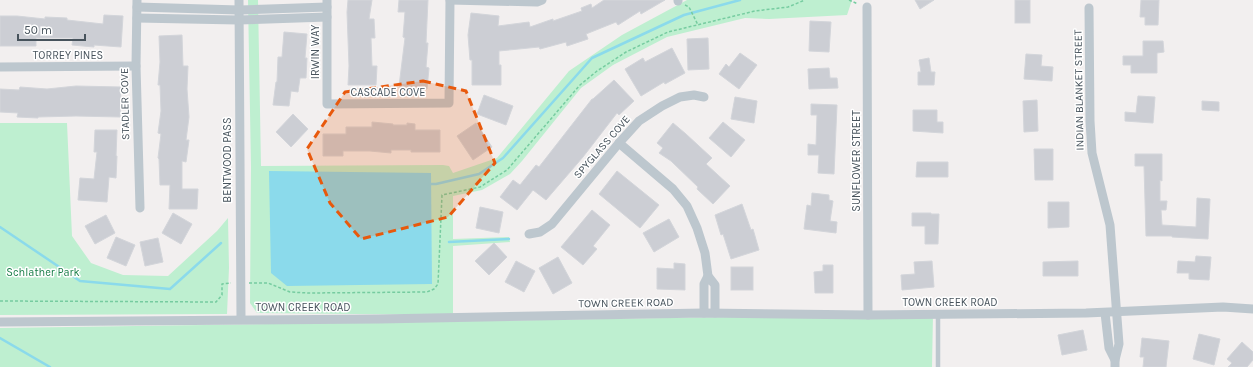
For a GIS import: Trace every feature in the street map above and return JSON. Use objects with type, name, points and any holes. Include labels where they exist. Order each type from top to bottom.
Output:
[{"type":"street","name":"BENTWOOD PASS","points":[[239,0],[240,319]]},
{"type":"street","points":[[450,0],[537,2],[542,0]]},
{"type":"street","name":"CASCADE COVE","points":[[327,104],[449,103],[450,0]]},
{"type":"street","points":[[137,4],[239,10],[327,4]]},
{"type":"street","name":"STADLER COVE","points":[[137,4],[136,66],[140,208]]},
{"type":"street","name":"IRWIN WAY","points":[[327,4],[327,104]]},
{"type":"street","name":"SUNFLOWER STREET","points":[[867,6],[868,315]]},
{"type":"street","name":"INDIAN BLANKET STREET","points":[[1089,8],[1090,121],[1092,153],[1110,225],[1119,344],[1115,363]]},
{"type":"street","points":[[137,18],[238,20],[327,18]]},
{"type":"street","name":"TORREY PINES","points":[[0,67],[136,66]]},
{"type":"street","name":"SPYGLASS COVE","points":[[530,234],[540,232],[552,224],[639,121],[680,96],[694,95],[704,97]]},
{"type":"street","points":[[619,143],[673,189],[687,206],[697,228],[705,253],[708,276],[714,286],[715,314]]},
{"type":"street","points":[[704,313],[704,284],[708,276]]},
{"type":"street","name":"TOWN CREEK ROAD","points":[[0,322],[379,319],[704,313],[868,315],[1117,313],[1182,308],[1223,307],[1253,309]]},
{"type":"street","points":[[1105,313],[1109,348],[1115,363]]},
{"type":"lane","points":[[938,314],[938,367]]},
{"type":"path","points":[[678,0],[689,7],[698,25]]},
{"type":"path","points":[[0,302],[216,302],[222,295],[222,284],[240,283],[268,283],[290,292],[308,293],[427,292],[434,289],[438,284],[442,195],[480,186],[507,170],[580,85],[597,70],[626,52],[668,32],[755,11],[788,7],[805,0]]},
{"type":"highlighted area","points":[[423,81],[466,91],[495,163],[448,217],[361,239],[330,203],[307,149],[345,92]]},
{"type":"green space","points":[[248,0],[258,0],[261,166],[443,165],[449,166],[453,173],[497,158],[569,71],[622,35],[687,0],[852,0],[847,15],[769,19],[745,18],[667,37],[613,65],[581,88],[510,174],[482,190],[453,196],[453,239],[509,237],[510,242],[453,246],[453,315],[257,313],[250,303],[251,167]]},
{"type":"green space","name":"Schlather Park","points":[[0,123],[67,123],[72,236],[91,263],[123,275],[168,276],[217,231],[228,218],[229,268],[227,314],[0,315]]},
{"type":"green space","points":[[933,314],[932,367],[0,367],[0,328]]},
{"type":"water","points":[[269,171],[431,173],[432,284],[287,286],[271,273]]},
{"type":"building","points":[[348,0],[372,0],[369,19],[374,19],[375,38],[371,38],[372,66],[377,66],[376,85],[348,85]]},
{"type":"building","points":[[399,0],[428,0],[426,43],[428,43],[426,67],[429,68],[427,89],[399,86],[405,38],[403,37],[405,12],[398,12]]},
{"type":"building","points":[[604,0],[665,0],[641,14],[640,11],[618,25],[616,22],[586,34],[588,39],[567,46],[566,42],[540,49],[539,47],[499,51],[501,85],[472,85],[472,60],[470,60],[468,35],[471,13],[499,16],[498,26],[529,22],[530,27],[582,11],[581,8],[591,4],[592,8]]},
{"type":"building","points":[[915,0],[934,0],[920,9]]},
{"type":"building","points":[[1015,0],[1030,0],[1030,23],[1015,23]]},
{"type":"building","points":[[1141,0],[1159,0],[1158,25],[1145,25],[1145,17],[1140,17]]},
{"type":"building","points":[[104,15],[123,16],[121,47],[72,45],[73,38],[36,38],[36,46],[0,46],[0,16],[45,19],[45,17],[67,18],[67,20],[103,24]]},
{"type":"building","points":[[810,21],[831,22],[829,52],[809,51]]},
{"type":"building","points":[[284,32],[307,34],[305,58],[307,58],[306,78],[300,78],[298,92],[291,91],[289,106],[273,105],[277,82],[278,57],[282,57]]},
{"type":"building","points":[[182,35],[183,66],[188,66],[187,89],[189,117],[186,140],[189,140],[186,162],[182,161],[182,189],[198,189],[197,209],[169,209],[170,185],[160,185],[158,158],[161,134],[158,133],[161,111],[160,85],[158,85],[160,62],[159,36]]},
{"type":"building","points":[[708,38],[709,69],[688,70],[687,39]]},
{"type":"building","points":[[1143,41],[1163,41],[1164,52],[1157,53],[1157,73],[1131,73],[1131,65],[1123,65],[1123,56],[1143,56]]},
{"type":"building","points":[[672,48],[685,73],[665,84],[664,82],[641,96],[625,69],[643,58],[645,62]]},
{"type":"building","points":[[740,53],[757,65],[739,89],[719,74],[726,64],[729,67]]},
{"type":"building","points":[[1026,54],[1042,55],[1041,66],[1053,67],[1052,81],[1024,79]]},
{"type":"building","points":[[929,58],[931,72],[935,72],[934,85],[918,85],[918,72],[921,72],[919,60]]},
{"type":"building","points":[[829,68],[830,78],[837,78],[838,88],[809,89],[808,69]]},
{"type":"building","points":[[614,80],[634,101],[619,115],[617,113],[583,157],[546,200],[533,190],[517,210],[500,197],[513,180],[520,185],[536,165],[539,167],[592,99]]},
{"type":"building","points":[[76,86],[121,87],[120,117],[76,116],[38,118],[17,117],[18,113],[0,112],[0,89],[19,90],[20,87],[47,89]]},
{"type":"building","points":[[484,95],[513,106],[506,125],[477,114]]},
{"type":"building","points":[[1138,96],[1155,97],[1153,123],[1125,121],[1125,112],[1136,113]]},
{"type":"building","points":[[735,97],[757,101],[754,123],[731,119]]},
{"type":"building","points":[[1037,100],[1038,131],[1024,132],[1023,101]]},
{"type":"building","points":[[1202,101],[1219,102],[1219,111],[1202,110]]},
{"type":"building","points":[[811,104],[837,105],[834,174],[818,173],[819,155],[808,155],[808,144],[816,145],[817,115],[811,115]]},
{"type":"building","points":[[913,110],[937,110],[937,122],[943,122],[943,133],[913,131]]},
{"type":"building","points":[[293,114],[308,129],[291,147],[276,132]]},
{"type":"building","points":[[372,122],[393,125],[407,125],[407,123],[415,124],[415,130],[440,130],[440,152],[411,152],[411,150],[391,150],[391,153],[343,151],[343,156],[323,156],[323,134],[346,134],[346,127],[372,127]]},
{"type":"building","points":[[723,122],[745,140],[731,157],[709,138]]},
{"type":"building","points":[[476,123],[492,147],[473,160],[457,136]]},
{"type":"building","points":[[673,123],[712,158],[706,164],[730,186],[713,204],[671,161],[659,153],[663,148],[657,143]]},
{"type":"building","points":[[95,130],[117,130],[116,178],[109,177],[107,202],[78,200],[80,178],[94,179],[97,152],[94,152]]},
{"type":"building","points":[[1034,149],[1053,149],[1053,180],[1035,180]]},
{"type":"building","points":[[1135,154],[1162,154],[1160,201],[1167,201],[1166,210],[1161,210],[1162,225],[1196,227],[1197,198],[1210,199],[1208,239],[1172,236],[1146,236],[1144,166],[1135,166]]},
{"type":"building","points":[[917,162],[948,162],[948,177],[916,177]]},
{"type":"building","points":[[617,171],[659,205],[640,228],[599,194]]},
{"type":"building","points":[[812,193],[829,195],[829,200],[833,201],[830,221],[837,222],[836,233],[804,229],[807,205],[811,206]]},
{"type":"building","points":[[1048,202],[1069,202],[1069,227],[1048,228]]},
{"type":"building","points":[[742,204],[751,230],[753,229],[759,250],[731,259],[715,215]]},
{"type":"building","points":[[480,207],[503,212],[499,233],[476,228]]},
{"type":"building","points":[[592,210],[610,225],[593,246],[597,249],[583,265],[561,247]]},
{"type":"building","points":[[173,213],[192,224],[181,244],[162,233]]},
{"type":"building","points":[[912,213],[939,214],[938,244],[925,244],[925,226],[912,226]]},
{"type":"building","points":[[106,215],[115,233],[95,244],[85,226]]},
{"type":"building","points":[[669,219],[679,237],[654,252],[643,233]]},
{"type":"building","points":[[116,237],[135,245],[126,266],[107,258]]},
{"type":"building","points":[[158,238],[163,262],[145,266],[140,242]]},
{"type":"building","points":[[494,243],[507,257],[489,275],[475,261]]},
{"type":"building","points":[[1196,256],[1211,257],[1209,280],[1189,279],[1189,273],[1177,273],[1178,261],[1195,262]]},
{"type":"building","points":[[558,257],[572,283],[553,294],[539,268]]},
{"type":"building","points":[[516,261],[535,271],[524,292],[505,282]]},
{"type":"building","points":[[932,261],[934,287],[902,290],[901,275],[915,274],[914,262]]},
{"type":"building","points":[[1078,261],[1078,276],[1043,276],[1043,262]]},
{"type":"building","points":[[674,263],[685,264],[685,290],[657,289],[657,268],[674,269]]},
{"type":"building","points":[[823,265],[833,265],[833,293],[815,293],[814,272],[823,271]]},
{"type":"building","points":[[731,267],[753,267],[753,290],[731,290]]},
{"type":"building","points":[[1083,330],[1087,350],[1062,355],[1058,335]]},
{"type":"building","points":[[1199,334],[1220,339],[1214,365],[1193,359]]},
{"type":"building","points":[[1142,338],[1169,341],[1166,367],[1143,367],[1144,357],[1140,357]]},
{"type":"building","points":[[1242,342],[1253,352],[1253,360],[1247,367],[1228,367],[1232,363],[1227,359]]},
{"type":"waterway","points":[[429,184],[436,184],[479,174],[503,158],[592,58],[684,15],[740,0]]},
{"type":"waterway","points":[[0,227],[80,281],[170,289],[221,243]]},
{"type":"waterway","points":[[449,242],[509,239]]},
{"type":"waterway","points":[[0,338],[50,367]]}]
